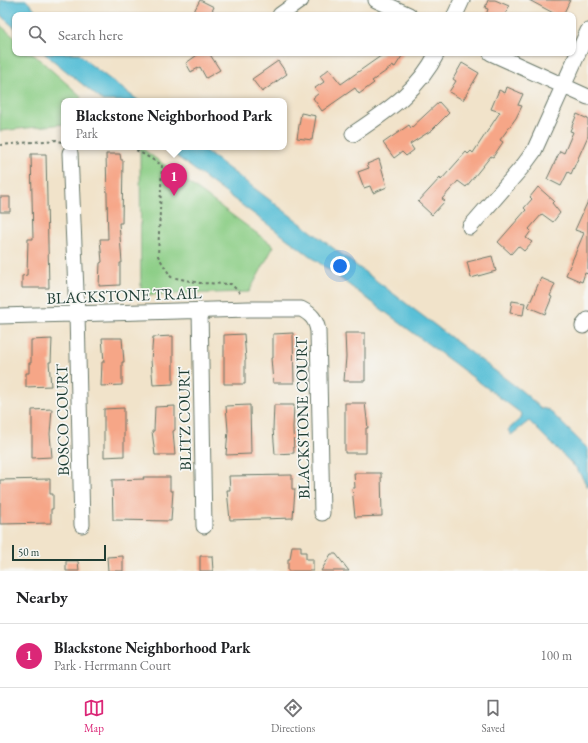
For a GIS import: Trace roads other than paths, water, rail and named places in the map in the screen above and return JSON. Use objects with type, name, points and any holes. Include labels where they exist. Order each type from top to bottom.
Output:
[{"type":"street","points":[[284,12],[301,0]]},
{"type":"street","points":[[376,0],[402,12]]},
{"type":"street","points":[[456,12],[462,0]]},
{"type":"street","points":[[470,227],[524,166],[534,151],[588,31]]},
{"type":"street","points":[[353,134],[406,96],[420,81],[435,56]]},
{"type":"street","points":[[498,56],[588,97]]},
{"type":"street","name":"BOSCO COURT","points":[[67,150],[77,314],[82,526]]},
{"type":"street","name":"BLACKSTONE TRAIL","points":[[0,316],[249,309]]},
{"type":"street","name":"BLACKSTONE COURT","points":[[249,309],[301,310],[308,313],[316,323],[322,513]]},
{"type":"street","name":"BLITZ COURT","points":[[200,310],[204,526]]},
{"type":"water","points":[[0,0],[26,0],[38,12],[12,12],[12,25],[0,15]]},
{"type":"water","points":[[48,56],[82,56],[91,65],[135,98],[99,98]]},
{"type":"water","points":[[168,150],[204,150],[523,392],[541,408],[549,410],[588,449],[588,487],[577,469],[529,421],[511,435],[508,430],[521,418],[522,414]]},
{"type":"place","name":"Blackstone Neighborhood Park","points":[[174,196]]}]
